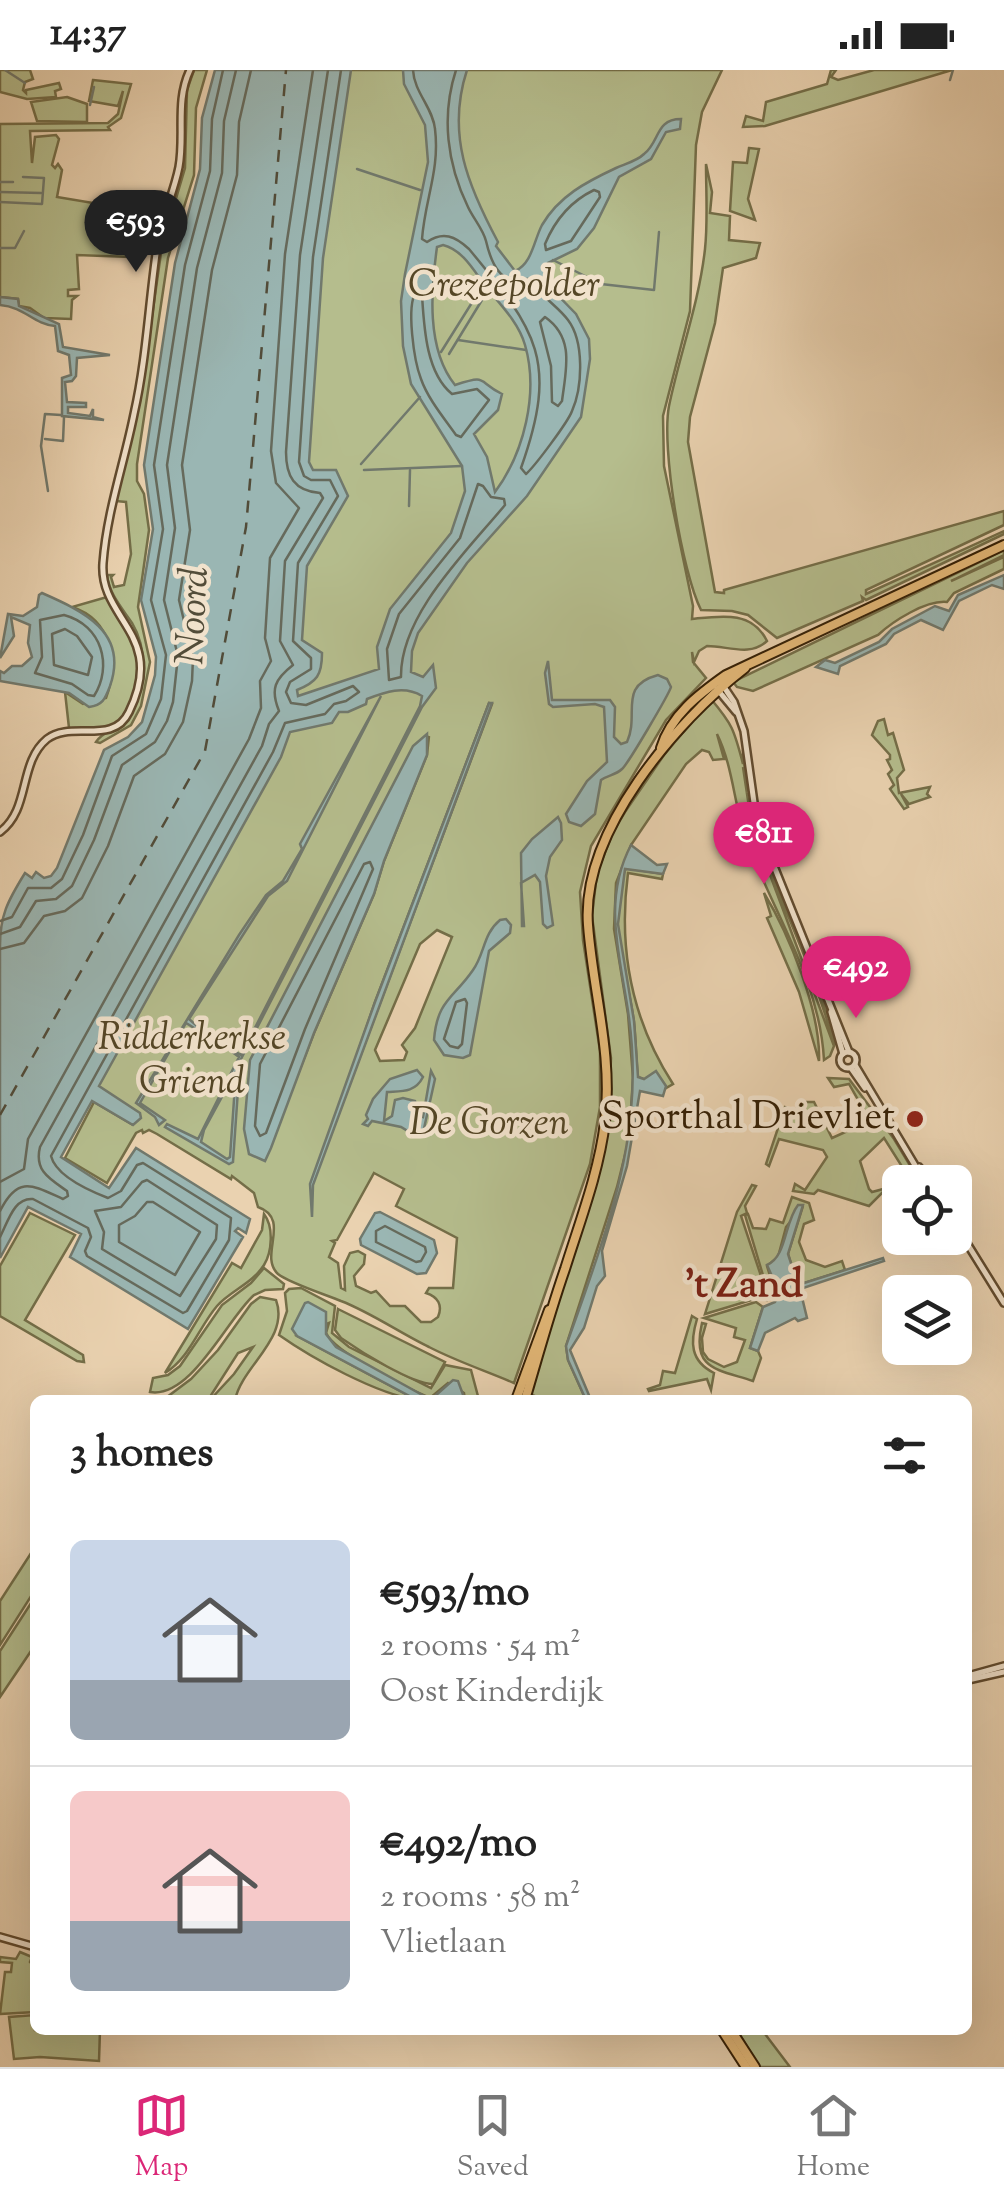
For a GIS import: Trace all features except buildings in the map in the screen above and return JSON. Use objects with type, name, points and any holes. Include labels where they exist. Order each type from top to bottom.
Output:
[{"type":"main road","points":[[527,1395],[593,1180],[606,1111],[606,1052],[588,921],[592,874],[610,830],[660,753],[718,685],[746,668],[1004,546]]},
{"type":"main road","points":[[518,1395],[554,1302]]},
{"type":"main road","points":[[725,2035],[746,2067]]},
{"type":"main road","points":[[734,2035],[755,2067]]},
{"type":"street","points":[[0,832],[16,815],[34,757],[43,743],[61,732],[107,730],[128,714],[138,682],[140,651],[133,632],[108,594],[103,564],[110,510],[135,412],[161,224],[180,159],[182,93],[190,70]]},
{"type":"street","points":[[718,685],[738,714],[744,731],[757,824],[830,1004],[846,1053],[841,1064],[853,1066],[916,1165]]},
{"type":"street","points":[[846,1053],[856,1056],[853,1066]]},
{"type":"street","points":[[972,1253],[1004,1304]]},
{"type":"street","points":[[972,1677],[1004,1669]]},
{"type":"street","points":[[0,1937],[30,1946]]},
{"type":"green space","points":[[0,70],[30,70],[33,79],[25,82],[26,93],[59,83],[61,89],[55,91],[56,97],[27,99],[0,92]]},
{"type":"green space","points":[[194,70],[207,70],[196,108],[194,175],[168,258],[137,464],[137,481],[144,494],[149,530],[138,607],[150,662],[141,706],[131,725],[100,743],[96,742],[99,738],[128,718],[142,680],[141,645],[113,595],[107,575],[113,575],[114,587],[124,585],[131,554],[126,502],[115,501],[140,401],[162,246],[185,168],[187,90]]},
{"type":"green space","points":[[348,70],[722,70],[702,112],[696,145],[690,311],[663,416],[664,466],[693,606],[692,619],[734,617],[753,624],[767,641],[746,650],[707,646],[699,651],[694,662],[692,652],[693,662],[706,678],[666,720],[591,846],[580,892],[583,940],[600,1051],[600,1107],[590,1164],[514,1383],[439,1352],[363,1311],[278,1274],[271,1258],[273,1220],[258,1207],[254,1193],[232,1176],[231,1179],[157,1134],[149,1130],[136,1133],[107,1183],[65,1158],[94,1102],[133,1125],[96,1088],[313,316]],"holes":[[[489,703],[492,704],[318,1169],[375,1002]],[[429,736],[427,755],[374,894],[264,1161]],[[437,930],[452,937],[415,1028],[402,1045],[407,1052],[404,1060],[380,1061],[375,1050],[420,944]],[[374,1173],[404,1189],[396,1206],[457,1238],[453,1288],[429,1288],[426,1293],[438,1302],[438,1317],[421,1322],[405,1306],[390,1306],[376,1291],[371,1293],[356,1286],[354,1276],[364,1264],[365,1255],[358,1251],[350,1253],[344,1266],[345,1290],[341,1288],[338,1263],[329,1257],[335,1243],[332,1241],[337,1240]]]},
{"type":"green space","points":[[831,70],[836,70],[831,77],[838,80],[874,70],[952,70],[765,126],[743,127],[746,116],[763,121],[766,102],[827,84]]},
{"type":"green space","points":[[93,80],[131,84],[121,118],[108,127],[110,130],[30,131],[32,163],[35,137],[56,135],[59,139],[52,165],[55,168],[58,164],[62,170],[57,197],[141,211],[130,257],[77,255],[79,289],[68,290],[68,296],[77,296],[72,300],[71,319],[44,318],[19,306],[18,299],[0,297],[0,124],[108,123],[118,114],[123,91],[118,106],[89,101]]},
{"type":"green space","points":[[67,97],[87,104],[87,122],[37,121],[31,102]]},
{"type":"green space","points":[[749,148],[759,149],[748,199],[755,220],[730,211],[733,162],[747,163]]},
{"type":"green space","points":[[706,164],[712,192],[710,213],[730,216],[729,240],[760,243],[756,258],[723,268],[715,323],[690,417],[688,442],[715,592],[724,593],[1004,511],[1004,525],[866,590],[866,594],[1004,534],[777,638],[748,615],[701,610],[687,568],[675,509],[667,425],[702,269]]},
{"type":"green space","points":[[1004,550],[1004,555],[951,581],[1004,557],[1004,569],[954,593],[947,602],[920,608],[878,635],[753,691],[733,682]]},
{"type":"green space","points":[[107,597],[127,627],[135,648],[138,674],[133,700],[119,721],[108,727],[69,728],[65,692],[83,704],[106,698],[112,671],[104,632],[85,613],[72,607]]},
{"type":"green space","points":[[711,699],[732,728],[743,764],[743,750],[752,827],[751,809],[839,1044],[835,1044],[811,972],[754,832],[834,1046],[824,1060],[814,1002],[746,839],[727,759],[717,734],[724,759],[713,760],[709,752],[702,750],[686,764],[631,845],[616,883],[614,929],[628,1014],[633,1078],[629,1139],[566,1346],[584,1395],[533,1395],[529,1393],[597,1181],[608,1129],[611,1058],[592,916],[597,873],[613,832],[664,755]]},
{"type":"green space","points":[[884,719],[888,735],[893,733],[904,770],[897,778],[899,793],[930,787],[930,797],[909,804],[901,794],[908,807],[904,809],[890,789],[894,785],[888,774],[892,770],[887,760],[890,755],[872,735],[878,721]]},
{"type":"green space","points":[[626,868],[663,874],[662,879],[628,873],[625,929],[638,1009],[673,1084],[666,1088],[638,1077],[634,1022],[617,924],[620,886]]},
{"type":"green space","points":[[764,893],[802,974],[815,1020],[819,1061],[799,992],[767,918],[771,916]]},
{"type":"green space","points":[[828,1078],[849,1079],[910,1165],[901,1165],[884,1138],[860,1161],[869,1189],[882,1189],[869,1206],[818,1190],[814,1194],[793,1191],[795,1184],[805,1190],[827,1157],[823,1150],[779,1139],[769,1166],[766,1164],[785,1107],[794,1110],[814,1102],[832,1138],[870,1121],[849,1084],[834,1087]]},
{"type":"green space","points":[[752,1185],[756,1186],[745,1206],[747,1213],[741,1216],[764,1285],[770,1286],[772,1294],[767,1300],[758,1298],[705,1314],[737,1212]]},
{"type":"green space","points":[[792,1197],[809,1203],[814,1220],[804,1224],[799,1242],[806,1260],[825,1267],[842,1261],[845,1270],[798,1285],[788,1254],[803,1206],[786,1227],[778,1257],[767,1266],[771,1279],[765,1282],[745,1215],[748,1214],[753,1228],[766,1229],[770,1219],[783,1223]]},
{"type":"green space","points":[[30,1213],[75,1235],[25,1320],[83,1355],[84,1362],[0,1316],[0,1266]]},
{"type":"green space","points":[[264,1214],[271,1240],[264,1265],[217,1306],[187,1351],[165,1373],[232,1263],[241,1268],[262,1230]]},
{"type":"green space","points":[[264,1268],[284,1284],[283,1289],[254,1295],[194,1371],[165,1391],[150,1392],[153,1378],[168,1375],[180,1366],[222,1305]]},
{"type":"green space","points":[[301,1288],[335,1306],[332,1333],[349,1347],[431,1388],[445,1365],[471,1370],[478,1395],[464,1395],[448,1383],[434,1395],[424,1395],[390,1379],[332,1341],[326,1333],[329,1323],[297,1336],[408,1395],[365,1383],[327,1365],[279,1335],[287,1311],[285,1293]]},
{"type":"green space","points":[[260,1297],[276,1300],[279,1314],[271,1339],[237,1395],[215,1395],[253,1347],[238,1353],[211,1395],[170,1395],[218,1350]]},
{"type":"green space","points":[[756,1302],[763,1307],[750,1348],[758,1351],[761,1358],[753,1381],[710,1365],[700,1350],[700,1338],[702,1323],[706,1324],[702,1338],[708,1359],[724,1367],[737,1362],[745,1340],[734,1337],[736,1328],[704,1318]]},
{"type":"green space","points":[[338,1309],[445,1362],[433,1384],[400,1373],[341,1338],[335,1330]]},
{"type":"green space","points":[[692,1316],[697,1319],[693,1335],[696,1357],[714,1373],[711,1390],[707,1379],[649,1391],[660,1385],[663,1371],[675,1373]]},
{"type":"green space","points":[[30,1555],[30,1598],[0,1645],[0,1601]]},
{"type":"green space","points":[[30,1605],[30,1652],[0,1697],[0,1651]]},
{"type":"green space","points":[[20,1952],[30,1956],[30,2012],[0,2014],[5,1972],[11,1972],[12,1963],[0,1962],[0,1957],[16,1959]]},
{"type":"green space","points":[[30,2015],[30,2035],[100,2035],[99,2061],[14,2059],[9,2017]]},
{"type":"green space","points":[[740,2035],[766,2035],[790,2067],[759,2067]]},
{"type":"water","name":"Noord","points":[[215,70],[351,70],[323,258],[309,462],[313,470],[336,470],[348,496],[307,566],[302,640],[322,653],[322,661],[317,677],[297,690],[298,696],[379,669],[377,647],[390,609],[451,533],[465,491],[462,466],[411,384],[403,346],[401,301],[428,162],[425,125],[404,84],[403,70],[467,70],[459,116],[463,159],[498,242],[496,246],[515,271],[525,263],[542,225],[565,198],[641,156],[666,123],[681,119],[680,129],[666,132],[651,159],[619,177],[594,228],[577,249],[548,263],[543,280],[576,314],[589,339],[590,359],[581,417],[527,496],[467,563],[418,633],[411,672],[423,677],[433,665],[436,688],[422,707],[240,1061],[233,1162],[229,1164],[165,1127],[167,1124],[198,1139],[239,1057],[216,1040],[241,1055],[420,706],[422,696],[415,693],[401,690],[381,694],[348,712],[339,712],[332,723],[290,732],[281,757],[99,1086],[140,1113],[141,1118],[133,1125],[92,1101],[61,1157],[109,1188],[136,1148],[250,1219],[246,1233],[238,1228],[235,1231],[243,1237],[188,1329],[70,1257],[81,1234],[28,1207],[0,1258],[0,946],[3,917],[14,892],[25,873],[32,878],[36,872],[44,878],[57,868],[104,750],[128,737],[142,722],[155,675],[156,657],[141,600],[153,529],[144,465],[175,263],[200,169],[202,118]],"holes":[[[443,245],[462,256],[508,314],[522,337],[529,363],[529,402],[521,441],[495,492],[487,457],[474,434],[498,410],[502,394],[482,380],[455,385],[439,354],[432,300],[437,247]],[[236,1071],[230,1157],[227,1159],[201,1142]]]},
{"type":"water","points":[[0,297],[18,299],[19,306],[59,324],[63,347],[110,355],[77,358],[76,376],[65,382],[67,402],[86,403],[86,407],[68,407],[68,413],[90,416],[93,409],[93,417],[104,420],[62,416],[62,378],[71,375],[69,355],[58,351],[55,326],[0,305]]},
{"type":"water","points":[[1004,575],[1004,589],[992,585],[959,601],[943,630],[921,620],[894,634],[886,644],[840,666],[838,674],[816,667],[825,660],[835,663],[879,642],[892,629],[935,606],[949,611],[958,595]]},
{"type":"water","points":[[42,593],[87,616],[108,638],[114,667],[107,694],[97,705],[89,707],[69,693],[0,681],[0,671],[22,666],[32,657],[28,643],[30,625],[11,617],[14,636],[0,658],[8,614],[23,616],[37,607]]},
{"type":"water","points":[[548,661],[552,700],[610,700],[615,707],[614,737],[621,744],[627,742],[630,732],[632,702],[638,686],[658,675],[667,679],[671,687],[626,764],[601,780],[595,814],[581,826],[569,822],[566,814],[587,781],[607,762],[604,707],[549,704],[545,673]]},
{"type":"water","points":[[381,696],[287,881],[268,896],[189,1019],[212,1039],[186,1023],[140,1103],[165,1120],[159,1125],[155,1117],[136,1103],[239,935],[266,895],[283,881]]},
{"type":"water","points":[[489,703],[313,1185],[312,1217],[310,1184]]},
{"type":"water","points":[[427,734],[427,755],[265,1161],[249,1154],[244,1129],[250,1060],[413,746]]},
{"type":"water","points":[[558,817],[562,840],[550,857],[546,876],[553,925],[547,928],[543,924],[540,882],[535,875],[521,883],[521,853]]},
{"type":"water","points":[[631,845],[657,865],[667,864],[663,874],[625,869],[618,924],[634,1021],[638,1077],[644,1079],[656,1071],[666,1086],[663,1096],[640,1091],[627,1166],[602,1251],[605,1276],[597,1286],[584,1328],[570,1350],[589,1395],[584,1395],[566,1346],[606,1230],[628,1139],[632,1098],[629,1018],[615,909],[622,866]]},
{"type":"water","points":[[506,919],[511,925],[510,933],[489,951],[470,1055],[444,1055],[434,1040],[439,1016],[473,970],[490,931]]},
{"type":"water","points":[[417,1070],[423,1077],[416,1086],[387,1092],[384,1121],[392,1116],[395,1100],[403,1098],[415,1101],[418,1115],[423,1117],[431,1071],[435,1079],[423,1133],[416,1136],[401,1127],[372,1121],[368,1126],[363,1124],[373,1099],[390,1079]]},
{"type":"water","points":[[798,1205],[803,1205],[788,1254],[798,1285],[883,1258],[884,1261],[800,1289],[807,1318],[795,1318],[765,1333],[758,1351],[750,1348],[763,1307],[775,1302],[779,1292],[767,1265],[782,1247]]},
{"type":"water","points":[[375,1213],[434,1240],[437,1253],[426,1273],[417,1274],[361,1245],[360,1239]]},
{"type":"water","points":[[305,1303],[326,1312],[326,1334],[336,1347],[422,1395],[408,1395],[297,1336],[292,1329]]},
{"type":"water","points":[[453,1380],[458,1381],[463,1395],[436,1395]]},
{"type":"waterway","points":[[5,70],[25,83]]},
{"type":"waterway","points":[[950,80],[953,70]]},
{"type":"waterway","points":[[90,105],[94,87]]},
{"type":"waterway","points":[[357,169],[420,190]]},
{"type":"waterway","points":[[0,202],[42,204],[44,178],[23,177]]},
{"type":"waterway","points":[[0,182],[13,182]]},
{"type":"waterway","points":[[0,192],[41,193]]},
{"type":"waterway","points":[[0,248],[15,248],[24,231]]},
{"type":"waterway","points":[[553,260],[601,284],[654,290],[659,232]]},
{"type":"waterway","points":[[441,352],[478,293]]},
{"type":"waterway","points":[[449,354],[482,300]]},
{"type":"waterway","points":[[458,340],[526,350]]},
{"type":"waterway","points":[[361,464],[420,397]]},
{"type":"waterway","points":[[48,491],[41,446],[45,414],[61,415]]},
{"type":"waterway","points":[[45,439],[63,441],[64,417]]},
{"type":"waterway","points":[[364,470],[462,466]]},
{"type":"waterway","points":[[409,506],[410,470]]},
{"type":"ferry route","points":[[0,1115],[205,751],[246,527],[286,70]]},
{"type":"place","name":"Sporthal Drievliet","points":[[915,1119]]},
{"type":"district","name":"'t Zand","points":[[744,1286]]},
{"type":"park label","name":"Crezéepolder","points":[[504,287]]},
{"type":"park label","name":"Ridderkerkse Griend","points":[[192,1062]]},
{"type":"park label","name":"De Gorzen","points":[[489,1125]]}]
